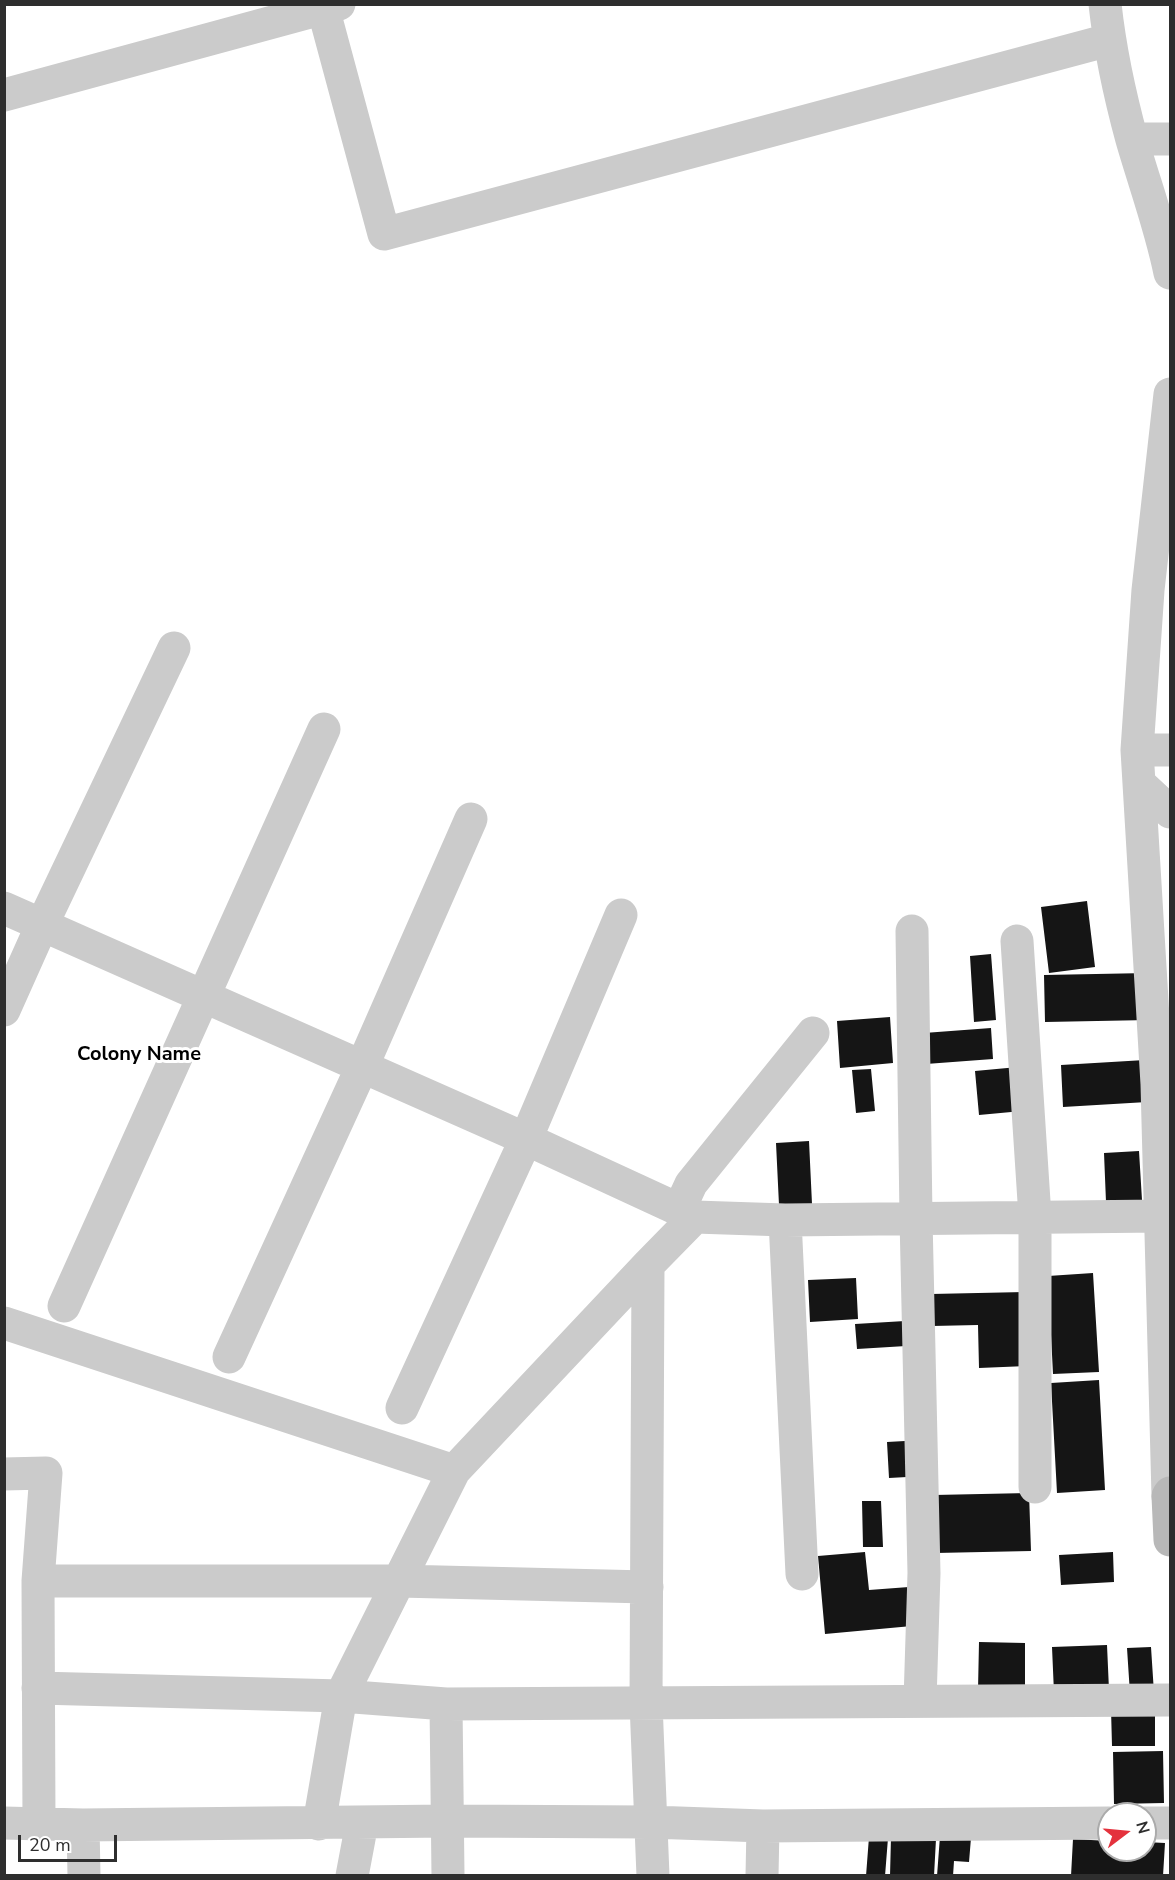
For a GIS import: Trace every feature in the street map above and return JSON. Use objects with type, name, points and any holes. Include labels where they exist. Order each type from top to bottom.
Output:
[{"type":"street","points":[[1104,4],[1109,40],[1132,139],[1170,273]]},
{"type":"street","points":[[4,95],[328,6],[384,234],[1109,40]]},
{"type":"street","points":[[1132,139],[1170,139]]},
{"type":"street","points":[[1170,394],[1159,590],[1137,750],[1164,1084],[1160,1216],[1170,1540]]},
{"type":"street","points":[[4,1010],[174,648]]},
{"type":"street","points":[[64,1306],[324,729]]},
{"type":"street","points":[[1137,750],[1170,750]]},
{"type":"street","points":[[1139,783],[1170,812]]},
{"type":"street","points":[[229,1357],[362,1067],[471,819]]},
{"type":"street","points":[[4,908],[526,1139],[687,1214],[785,1220],[1160,1216]]},
{"type":"street","points":[[402,1408],[526,1139],[621,915]]},
{"type":"street","points":[[912,932],[924,1573],[920,1701]]},
{"type":"street","points":[[1017,941],[1035,1217],[1035,1487]]},
{"type":"street","points":[[319,1824],[341,1696],[454,1471],[648,1265],[687,1214],[691,1184],[813,1033]]},
{"type":"street","points":[[785,1220],[802,1574]]},
{"type":"street","points":[[648,1265],[646,1703],[653,1875]]},
{"type":"street","points":[[4,1323],[454,1471]]},
{"type":"street","points":[[4,1474],[46,1473],[38,1581],[39,1823]]},
{"type":"street","points":[[38,1581],[399,1581],[647,1587]]},
{"type":"street","points":[[38,1688],[341,1696],[446,1704],[1170,1700]]},
{"type":"street","points":[[446,1704],[448,1875]]},
{"type":"street","points":[[4,1822],[83,1825],[447,1821],[651,1822],[763,1826],[1097,1823]]},
{"type":"street","points":[[352,1875],[362,1823]]},
{"type":"street","points":[[83,1825],[84,1875]]},
{"type":"street","points":[[762,1875],[763,1826]]},
{"type":"building","points":[[1087,901],[1095,967],[1049,973],[1041,907]]},
{"type":"building","points":[[991,954],[996,1020],[974,1022],[970,956]]},
{"type":"building","points":[[1148,973],[1149,1020],[1045,1022],[1044,975]]},
{"type":"building","points":[[890,1017],[893,1063],[840,1068],[837,1021]]},
{"type":"building","points":[[991,1028],[993,1059],[926,1064],[924,1033]]},
{"type":"building","points":[[1145,1060],[1147,1102],[1063,1107],[1061,1065]]},
{"type":"building","points":[[1018,1067],[1022,1111],[979,1115],[975,1071]]},
{"type":"building","points":[[871,1069],[875,1111],[856,1113],[852,1070]]},
{"type":"building","points":[[809,1141],[812,1204],[779,1205],[776,1143]]},
{"type":"building","points":[[1139,1151],[1142,1200],[1106,1202],[1104,1153]]},
{"type":"building","points":[[1093,1273],[1099,1372],[1053,1374],[1048,1276]]},
{"type":"building","points":[[856,1278],[858,1319],[810,1322],[808,1280]]},
{"type":"building","points":[[1025,1292],[1027,1366],[979,1368],[978,1325],[932,1326],[931,1294]]},
{"type":"building","points":[[905,1321],[906,1346],[857,1349],[855,1324]]},
{"type":"building","points":[[1099,1380],[1105,1490],[1057,1493],[1051,1383]]},
{"type":"building","points":[[905,1441],[907,1477],[889,1478],[887,1442]]},
{"type":"building","points":[[1029,1493],[1031,1551],[935,1553],[934,1495]]},
{"type":"building","points":[[862,1501],[881,1501],[883,1547],[863,1547]]},
{"type":"building","points":[[865,1552],[869,1590],[909,1587],[912,1626],[825,1634],[818,1556]]},
{"type":"building","points":[[1113,1552],[1114,1582],[1061,1585],[1059,1555]]},
{"type":"building","points":[[979,1642],[1025,1643],[1025,1691],[978,1690]]},
{"type":"building","points":[[1107,1645],[1109,1690],[1054,1693],[1052,1647]]},
{"type":"building","points":[[1151,1647],[1154,1693],[1130,1694],[1127,1648]]},
{"type":"building","points":[[1111,1709],[1155,1710],[1155,1746],[1112,1746]]},
{"type":"building","points":[[1163,1751],[1164,1803],[1114,1802],[1113,1752]]},
{"type":"building","points":[[940,1836],[971,1838],[969,1862],[954,1861],[953,1876],[937,1876]]},
{"type":"building","points":[[869,1837],[888,1838],[885,1876],[866,1876]]},
{"type":"building","points":[[891,1837],[936,1839],[934,1876],[890,1876]]},
{"type":"building","points":[[1073,1839],[1097,1840],[1097,1862],[1157,1862],[1157,1843],[1165,1843],[1163,1876],[1071,1876]]},
{"type":"district","name":"Colony Name","points":[[139,1055]]}]
